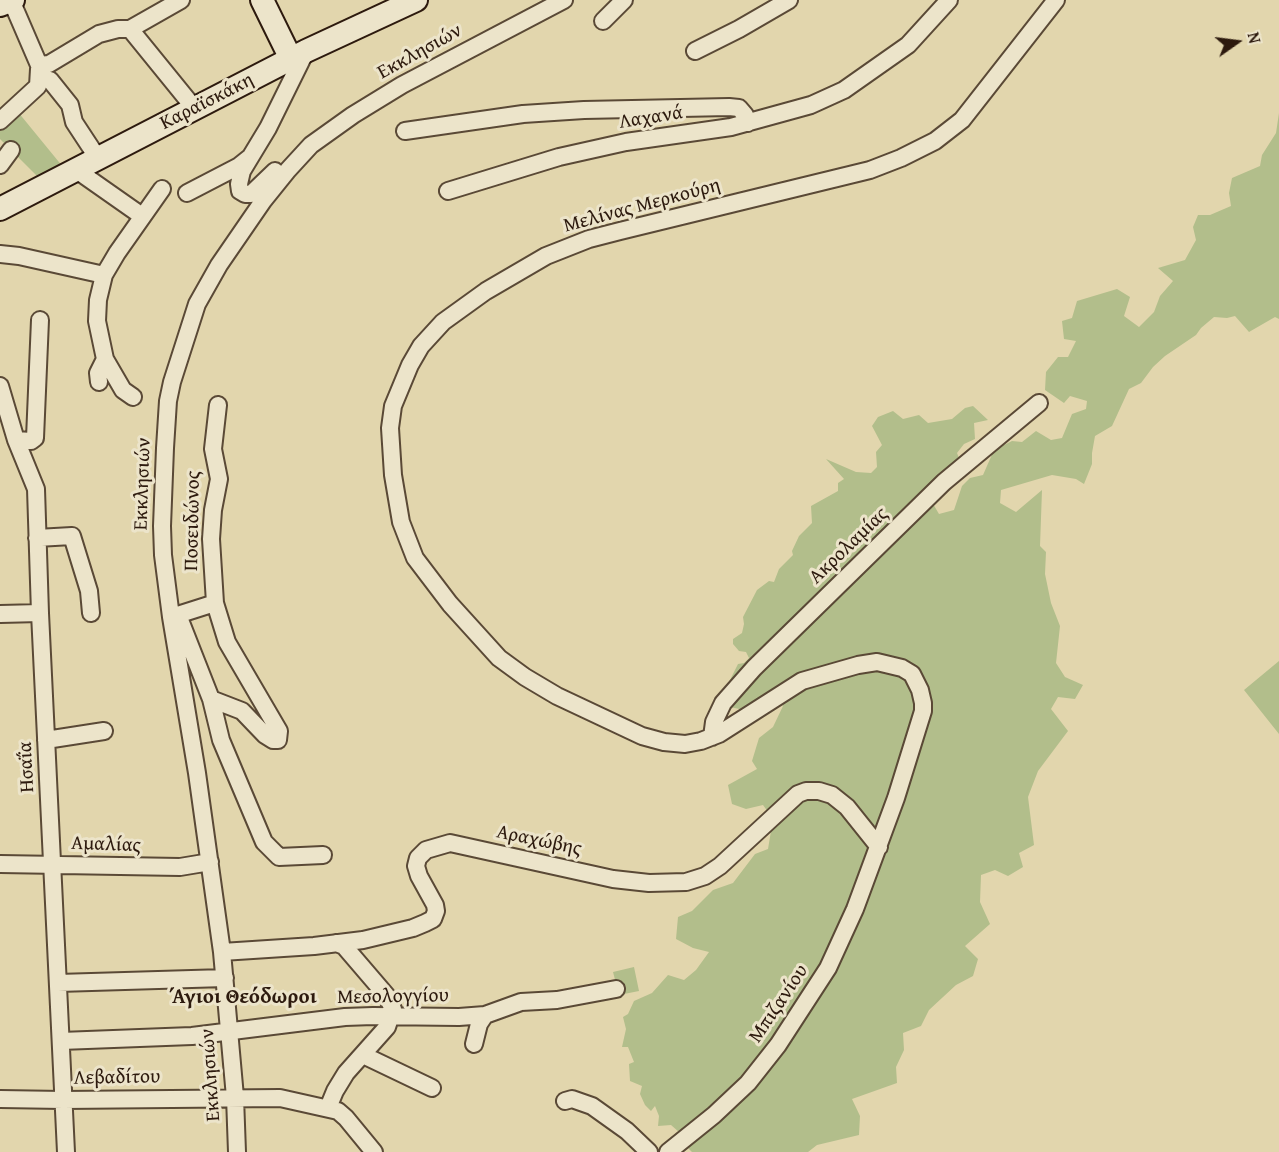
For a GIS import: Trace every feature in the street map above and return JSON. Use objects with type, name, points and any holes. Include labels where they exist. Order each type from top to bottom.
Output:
[{"type":"main road","points":[[0,5],[13,0]]},
{"type":"main road","points":[[262,0],[298,55]]},
{"type":"main road","name":"Καραϊσκάκη","points":[[0,209],[298,55],[416,0]]},
{"type":"street","points":[[0,122],[38,86],[39,72],[13,0]]},
{"type":"street","points":[[39,72],[99,34],[118,29],[130,29],[181,0]]},
{"type":"street","name":"Εκκλησιών","points":[[237,1152],[235,1097],[222,952],[174,616],[164,567],[162,526],[166,425],[172,382],[202,294],[263,201],[304,153],[353,115],[402,85],[564,0]]},
{"type":"street","points":[[603,21],[624,0]]},
{"type":"street","points":[[695,51],[789,0]]},
{"type":"street","name":"Λαχανά","points":[[448,191],[559,157],[626,142],[748,123],[812,105],[844,90],[908,45],[949,0]]},
{"type":"street","name":"Μελίνας Μερκούρη","points":[[741,719],[712,737],[693,743],[664,742],[610,722],[571,704],[525,677],[499,658],[434,585],[415,558],[401,522],[393,475],[390,428],[393,406],[403,379],[421,346],[443,322],[512,274],[557,251],[629,228],[861,173],[883,166],[935,141],[962,120],[1056,0]]},
{"type":"street","points":[[130,29],[195,109]]},
{"type":"street","points":[[298,55],[268,128],[242,171],[240,190],[244,194],[251,194],[278,168],[304,153]]},
{"type":"street","points":[[39,72],[50,80],[70,105],[74,122],[97,158]]},
{"type":"street","points":[[405,131],[523,114],[584,110],[729,107],[739,108],[748,123]]},
{"type":"street","points":[[0,165],[11,150]]},
{"type":"street","points":[[187,194],[239,166],[249,158]]},
{"type":"street","points":[[75,169],[142,216]]},
{"type":"street","points":[[133,398],[123,390],[105,359],[96,313],[104,276],[162,189]]},
{"type":"street","points":[[0,254],[20,256],[104,276]]},
{"type":"street","points":[[16,440],[31,441],[35,438],[40,320]]},
{"type":"street","points":[[99,381],[98,373],[105,359]]},
{"type":"street","name":"Ησαΐα","points":[[0,386],[16,440],[36,489],[66,1152]]},
{"type":"street","name":"Ακρολαμίας","points":[[712,737],[714,722],[719,710],[747,676],[944,482],[1039,403]]},
{"type":"street","name":"Ποσειδώνος","points":[[211,699],[242,711],[265,735],[278,740],[279,731],[227,642],[214,603],[211,539],[213,510],[219,479],[213,449],[218,405]]},
{"type":"street","points":[[37,538],[72,536],[89,591],[91,613]]},
{"type":"street","points":[[214,603],[174,616],[211,699],[221,740],[264,842],[279,857],[323,855]]},
{"type":"street","points":[[0,614],[40,613]]},
{"type":"street","name":"Μπιζανίου","points":[[668,1152],[714,1115],[748,1083],[778,1046],[828,968],[855,909],[879,847],[923,707],[917,683],[908,671],[891,664],[877,662],[827,672],[795,685],[741,719]]},
{"type":"street","points":[[46,740],[104,731]]},
{"type":"street","name":"Αραχώβης","points":[[222,952],[363,940],[413,928],[433,919],[436,911],[435,905],[416,866],[418,858],[426,850],[450,843],[614,879],[649,884],[686,882],[699,879],[714,870],[798,794],[819,790],[832,795],[847,807],[879,847]]},
{"type":"street","name":"Αμαλίας","points":[[0,864],[180,867],[210,857]]},
{"type":"street","points":[[336,943],[344,946],[386,994],[393,1009],[384,1030],[338,1085],[328,1108],[338,1111],[346,1118],[374,1152]]},
{"type":"street","points":[[58,983],[225,978]]},
{"type":"street","name":"Μεσολογγίου","points":[[61,1041],[192,1036],[345,1017],[448,1018],[485,1014],[521,1002],[557,999],[616,988]]},
{"type":"street","points":[[474,1044],[479,1024],[485,1014]]},
{"type":"street","points":[[363,1054],[432,1088]]},
{"type":"street","name":"Λεβαδίτου","points":[[0,1099],[280,1098],[328,1108]]},
{"type":"street","points":[[566,1101],[572,1099],[592,1106],[627,1131],[649,1152]]},
{"type":"green space","points":[[18,112],[63,167],[40,179],[0,139],[0,130]]},
{"type":"green space","points":[[1279,113],[1279,319],[1275,317],[1249,332],[1235,316],[1214,317],[1196,335],[1165,356],[1141,383],[1129,389],[1112,426],[1095,436],[1092,464],[1084,484],[1076,479],[1052,475],[1001,490],[1000,503],[1016,512],[1042,490],[1040,546],[1046,552],[1045,574],[1051,603],[1060,626],[1056,663],[1065,677],[1083,685],[1075,699],[1058,697],[1051,709],[1068,731],[1038,771],[1028,797],[1034,845],[1019,853],[1023,867],[1008,876],[995,870],[981,875],[980,902],[990,924],[965,946],[978,959],[973,976],[956,985],[929,1010],[921,1026],[903,1033],[904,1050],[896,1067],[897,1083],[852,1099],[860,1116],[859,1135],[817,1145],[808,1152],[692,1152],[679,1139],[679,1132],[671,1125],[658,1126],[659,1116],[655,1106],[651,1111],[640,1094],[642,1086],[630,1081],[629,1064],[634,1062],[628,1047],[622,1047],[626,1029],[623,1017],[628,1014],[634,1001],[652,993],[668,975],[684,980],[696,970],[709,952],[693,948],[676,939],[678,917],[692,911],[713,890],[733,883],[755,854],[768,849],[773,819],[763,805],[746,809],[732,804],[728,785],[757,769],[752,761],[759,738],[773,727],[783,706],[777,693],[744,710],[730,707],[727,697],[728,684],[738,664],[744,663],[749,658],[746,652],[739,651],[733,644],[733,639],[742,633],[743,617],[757,590],[769,581],[774,582],[779,569],[793,555],[792,551],[799,536],[812,523],[811,506],[838,491],[838,483],[844,479],[826,459],[856,472],[871,473],[877,467],[876,452],[882,445],[872,426],[878,417],[893,411],[903,419],[919,415],[928,423],[952,419],[965,408],[973,406],[988,420],[974,423],[975,439],[964,444],[957,453],[959,458],[931,483],[926,492],[939,514],[954,510],[962,486],[970,478],[983,475],[994,450],[1012,441],[1022,442],[1036,431],[1051,440],[1062,438],[1072,414],[1086,409],[1087,401],[1070,396],[1064,403],[1045,390],[1046,372],[1058,357],[1068,357],[1076,341],[1064,339],[1062,321],[1072,318],[1077,301],[1117,289],[1130,297],[1124,316],[1139,327],[1154,312],[1160,296],[1173,281],[1158,268],[1185,260],[1196,240],[1193,227],[1198,215],[1210,215],[1231,206],[1229,193],[1232,178],[1260,166],[1262,155],[1276,133]]},
{"type":"green space","points":[[1279,661],[1279,734],[1244,690]]},
{"type":"green space","points":[[634,967],[639,991],[619,995],[613,972]]},
{"type":"district","name":"Άγιοι Θεόδωροι","points":[[243,998]]}]
